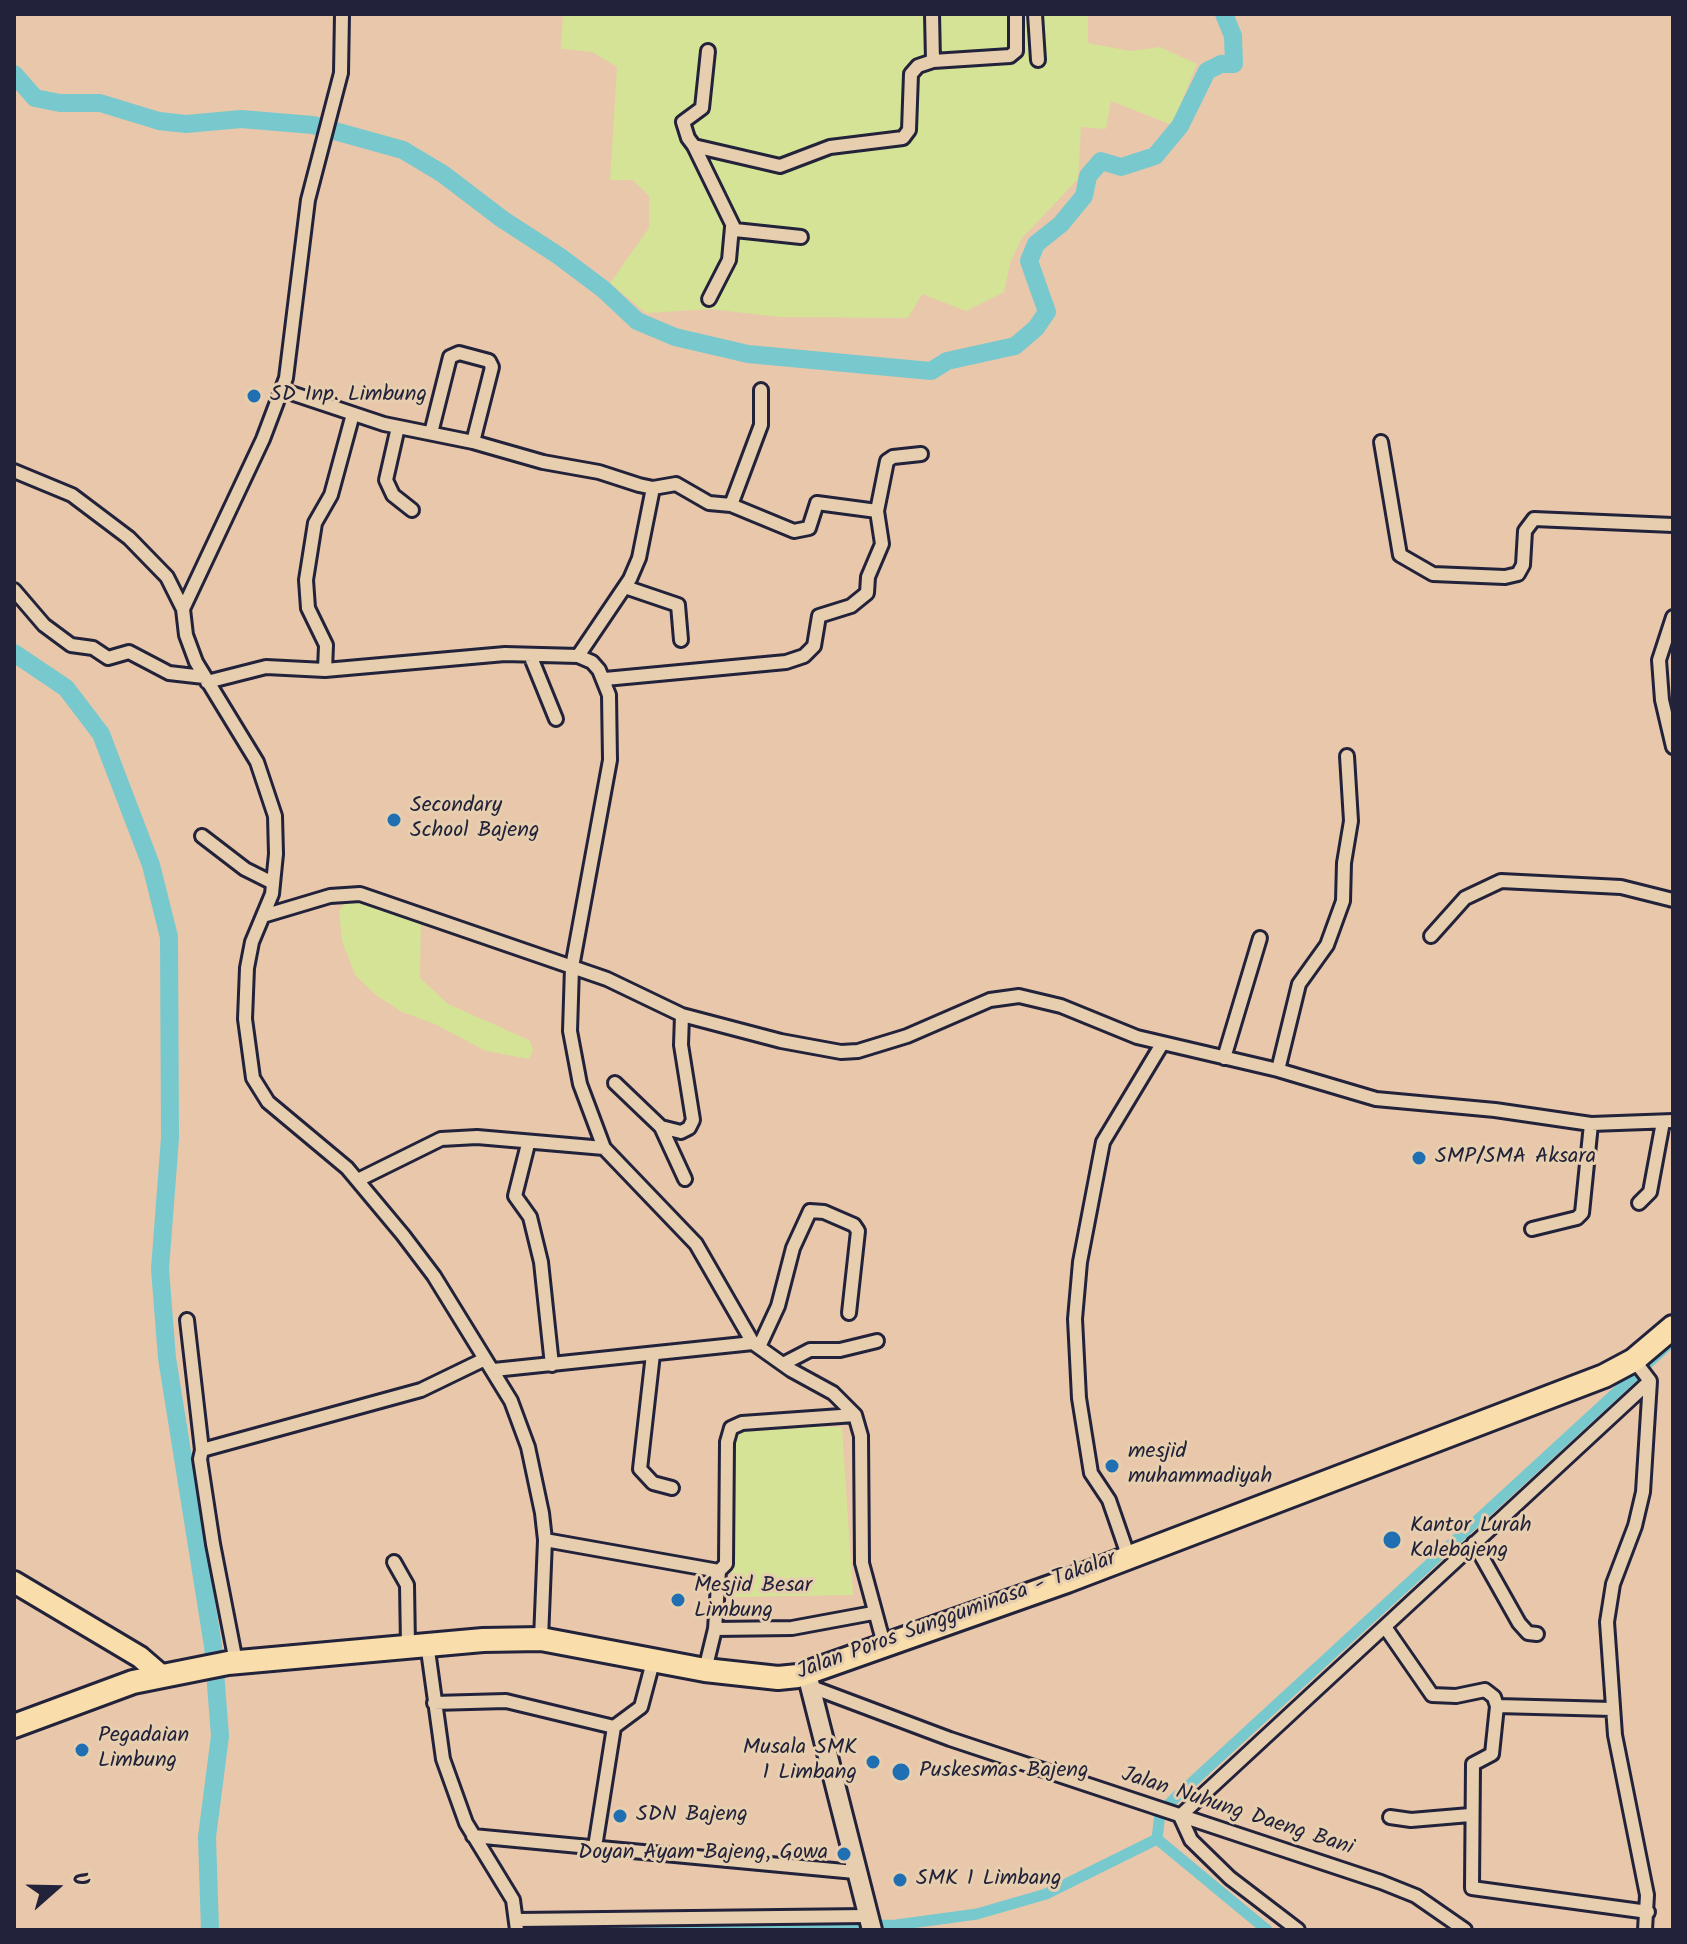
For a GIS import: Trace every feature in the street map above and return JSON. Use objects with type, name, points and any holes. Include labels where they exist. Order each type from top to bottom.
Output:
[{"type":"highway","name":"Jalan Poros Sungguminasa - Takalar","points":[[14,1726],[162,1676],[225,1664],[418,1644],[541,1639],[705,1670],[808,1680],[1128,1555],[1590,1382],[1644,1372],[1673,1327]]},
{"type":"main road","points":[[14,1582],[140,1657],[162,1676]]},
{"type":"street","points":[[183,609],[263,439],[282,390],[292,343],[306,211],[332,117],[343,57],[342,14]]},
{"type":"street","points":[[932,14],[933,61]]},
{"type":"street","points":[[694,146],[787,166],[830,147],[896,141],[909,130],[911,74],[918,66],[933,61],[1010,56],[1016,51],[1016,14]]},
{"type":"street","points":[[1035,14],[1038,60]]},
{"type":"street","points":[[708,51],[702,108],[683,122],[732,227],[729,260],[709,299]]},
{"type":"street","points":[[732,227],[742,233],[801,237]]},
{"type":"street","points":[[431,433],[450,357],[459,353],[489,361],[492,367],[473,442]]},
{"type":"street","points":[[282,390],[398,427],[473,442],[653,488],[676,484],[709,503],[731,505],[800,532],[809,528],[817,503],[877,511]]},
{"type":"street","points":[[731,505],[761,425],[761,390]]},
{"type":"street","points":[[325,670],[326,645],[308,608],[306,580],[314,548],[315,523],[331,495],[353,414]]},
{"type":"street","points":[[398,427],[386,480],[393,495],[412,510]]},
{"type":"street","points":[[1381,442],[1400,555],[1433,574],[1505,577],[1518,574],[1523,565],[1525,531],[1534,519],[1673,525]]},
{"type":"street","points":[[605,679],[786,662],[804,656],[814,646],[819,616],[851,606],[867,593],[868,577],[882,544],[877,511],[887,461],[893,457],[921,454]]},
{"type":"street","points":[[14,471],[72,495],[129,538],[167,577],[183,609],[186,635],[206,679],[257,762],[272,803],[276,854],[273,883],[252,942],[247,968],[245,1019],[253,1078],[268,1102],[319,1142],[358,1180],[427,1266],[494,1370],[518,1417],[528,1447],[545,1540],[541,1639]]},
{"type":"street","points":[[578,656],[625,587],[639,558],[653,488]]},
{"type":"street","points":[[625,587],[678,605],[681,640]]},
{"type":"street","points":[[14,590],[44,625],[71,645],[93,648],[108,658],[129,652],[169,673],[206,679],[266,667],[325,670],[530,655],[578,656],[592,662],[605,679],[611,721],[610,760],[572,967],[573,1056],[604,1148],[696,1244],[756,1345],[833,1393],[855,1415],[861,1436],[862,1563],[873,1613],[885,1648]]},
{"type":"street","points":[[1673,617],[1659,660],[1662,700],[1673,747]]},
{"type":"street","points":[[530,655],[556,719]]},
{"type":"street","points":[[1278,1070],[1299,984],[1327,945],[1343,901],[1344,863],[1351,821],[1347,756]]},
{"type":"street","points":[[202,836],[245,869],[273,883]]},
{"type":"street","points":[[1431,936],[1465,898],[1501,881],[1621,887],[1673,900]]},
{"type":"street","points":[[263,916],[330,896],[360,894],[572,967],[637,992],[682,1015],[781,1041],[851,1052],[907,1036],[990,1000],[1019,996],[1061,1006],[1121,1032],[1162,1044],[1278,1070],[1376,1099],[1591,1124],[1668,1121],[1650,1192],[1639,1203]]},
{"type":"street","points":[[1224,1058],[1260,938]]},
{"type":"street","points":[[661,1127],[681,1132],[693,1124],[681,1045],[682,1015]]},
{"type":"street","points":[[1128,1555],[1109,1500],[1091,1473],[1077,1384],[1075,1319],[1080,1262],[1103,1142],[1162,1044]]},
{"type":"street","points":[[615,1083],[661,1127],[685,1179]]},
{"type":"street","points":[[1532,1229],[1577,1218],[1582,1213],[1591,1124]]},
{"type":"street","points":[[358,1180],[441,1139],[477,1137],[528,1144],[604,1148]]},
{"type":"street","points":[[528,1144],[515,1196],[530,1217],[541,1262],[552,1365]]},
{"type":"street","points":[[756,1345],[778,1306],[793,1248],[810,1211],[824,1212],[858,1231],[849,1313]]},
{"type":"street","points":[[187,1320],[225,1664]]},
{"type":"street","points":[[783,1364],[810,1350],[840,1350],[877,1341]]},
{"type":"street","points":[[494,1370],[756,1345]]},
{"type":"street","points":[[653,1354],[640,1469],[653,1483],[672,1488]]},
{"type":"street","points":[[202,1450],[421,1390],[485,1359]]},
{"type":"street","points":[[1298,1930],[1220,1869],[1191,1840],[1177,1815],[1474,1543],[1644,1372]]},
{"type":"street","points":[[1644,1372],[1641,1505],[1607,1611],[1612,1709],[1648,1912],[1645,1930]]},
{"type":"street","points":[[705,1670],[715,1629],[719,1571],[726,1564],[727,1442],[731,1428],[742,1423],[855,1415]]},
{"type":"street","points":[[545,1540],[719,1571]]},
{"type":"street","points":[[1474,1543],[1514,1616],[1528,1633],[1537,1634]]},
{"type":"street","points":[[394,1562],[407,1585],[418,1644],[434,1703],[443,1759],[473,1836],[509,1891],[517,1924],[869,1922],[808,1680]]},
{"type":"street","points":[[715,1629],[792,1628],[873,1613]]},
{"type":"street","points":[[1385,1627],[1432,1695],[1456,1696],[1485,1690],[1494,1697],[1497,1706],[1492,1754],[1473,1764],[1470,1815],[1471,1884],[1474,1890],[1538,1894],[1648,1912]]},
{"type":"street","points":[[595,1847],[614,1727],[641,1707],[654,1658]]},
{"type":"street","name":"Jalan Nuhung Daeng Bani","points":[[808,1680],[871,1712],[1177,1815],[1237,1831],[1396,1887],[1431,1905],[1465,1930]]},
{"type":"street","points":[[434,1703],[506,1701],[614,1727]]},
{"type":"street","points":[[1497,1706],[1612,1709]]},
{"type":"street","points":[[1390,1817],[1411,1820],[1470,1815]]},
{"type":"street","points":[[473,1836],[855,1872]]},
{"type":"green space","points":[[563,14],[1088,14],[1088,43],[1130,51],[1160,47],[1197,64],[1172,125],[1111,101],[1106,129],[1081,127],[1078,179],[1022,238],[1010,263],[1004,292],[966,311],[922,294],[908,318],[778,317],[711,309],[646,313],[610,283],[649,228],[649,196],[633,180],[610,180],[617,67],[592,52],[561,49]]},
{"type":"green space","points":[[348,900],[394,908],[421,917],[420,978],[448,1004],[529,1040],[533,1049],[529,1059],[486,1051],[435,1024],[402,1012],[376,995],[355,975],[342,941],[339,911]]},
{"type":"green space","points":[[728,1427],[842,1427],[853,1595],[733,1597]]},
{"type":"waterway","points":[[14,74],[35,98],[60,103],[100,103],[159,121],[186,124],[241,119],[313,125],[403,150],[443,174],[502,219],[559,256],[603,289],[637,321],[675,337],[748,354],[931,371],[947,361],[1015,346],[1036,328],[1047,312],[1029,261],[1036,244],[1061,224],[1084,196],[1088,176],[1101,161],[1121,167],[1155,156],[1180,126],[1207,71],[1221,64],[1234,64],[1233,36],[1224,14]]},
{"type":"waterway","points":[[14,653],[66,688],[101,734],[151,865],[169,937],[170,1138],[160,1269],[167,1358],[213,1646],[220,1736],[207,1837],[210,1930]]},
{"type":"waterway","points":[[1157,1839],[1160,1813],[1176,1797],[1670,1343]]},
{"type":"waterway","points":[[1157,1839],[1267,1930]]},
{"type":"waterway","points":[[577,1930],[896,1925],[977,1914],[1046,1894],[1157,1839]]},
{"type":"place","name":"SD Inp. Limbung","points":[[254,396]]},
{"type":"place","name":"Secondary School Bajeng","points":[[394,820]]},
{"type":"place","name":"SMP/SMA Aksara","points":[[1419,1158]]},
{"type":"place","name":"mesjid muhammadiyah","points":[[1112,1466]]},
{"type":"place","name":"Kantor Lurah Kalebajeng","points":[[1392,1540]]},
{"type":"place","name":"Mesjid Besar Limbung","points":[[678,1600]]},
{"type":"place","name":"Pegadaian Limbung","points":[[82,1750]]},
{"type":"place","name":"Musala SMK 1 Limbang","points":[[873,1762]]},
{"type":"place","name":"Puskesmas Bajeng","points":[[901,1772]]},
{"type":"place","name":"SDN Bajeng","points":[[620,1816]]},
{"type":"place","name":"Doyan Ayam Bajeng, Gowa","points":[[844,1854]]},
{"type":"place","name":"SMK 1 Limbang","points":[[900,1880]]}]
